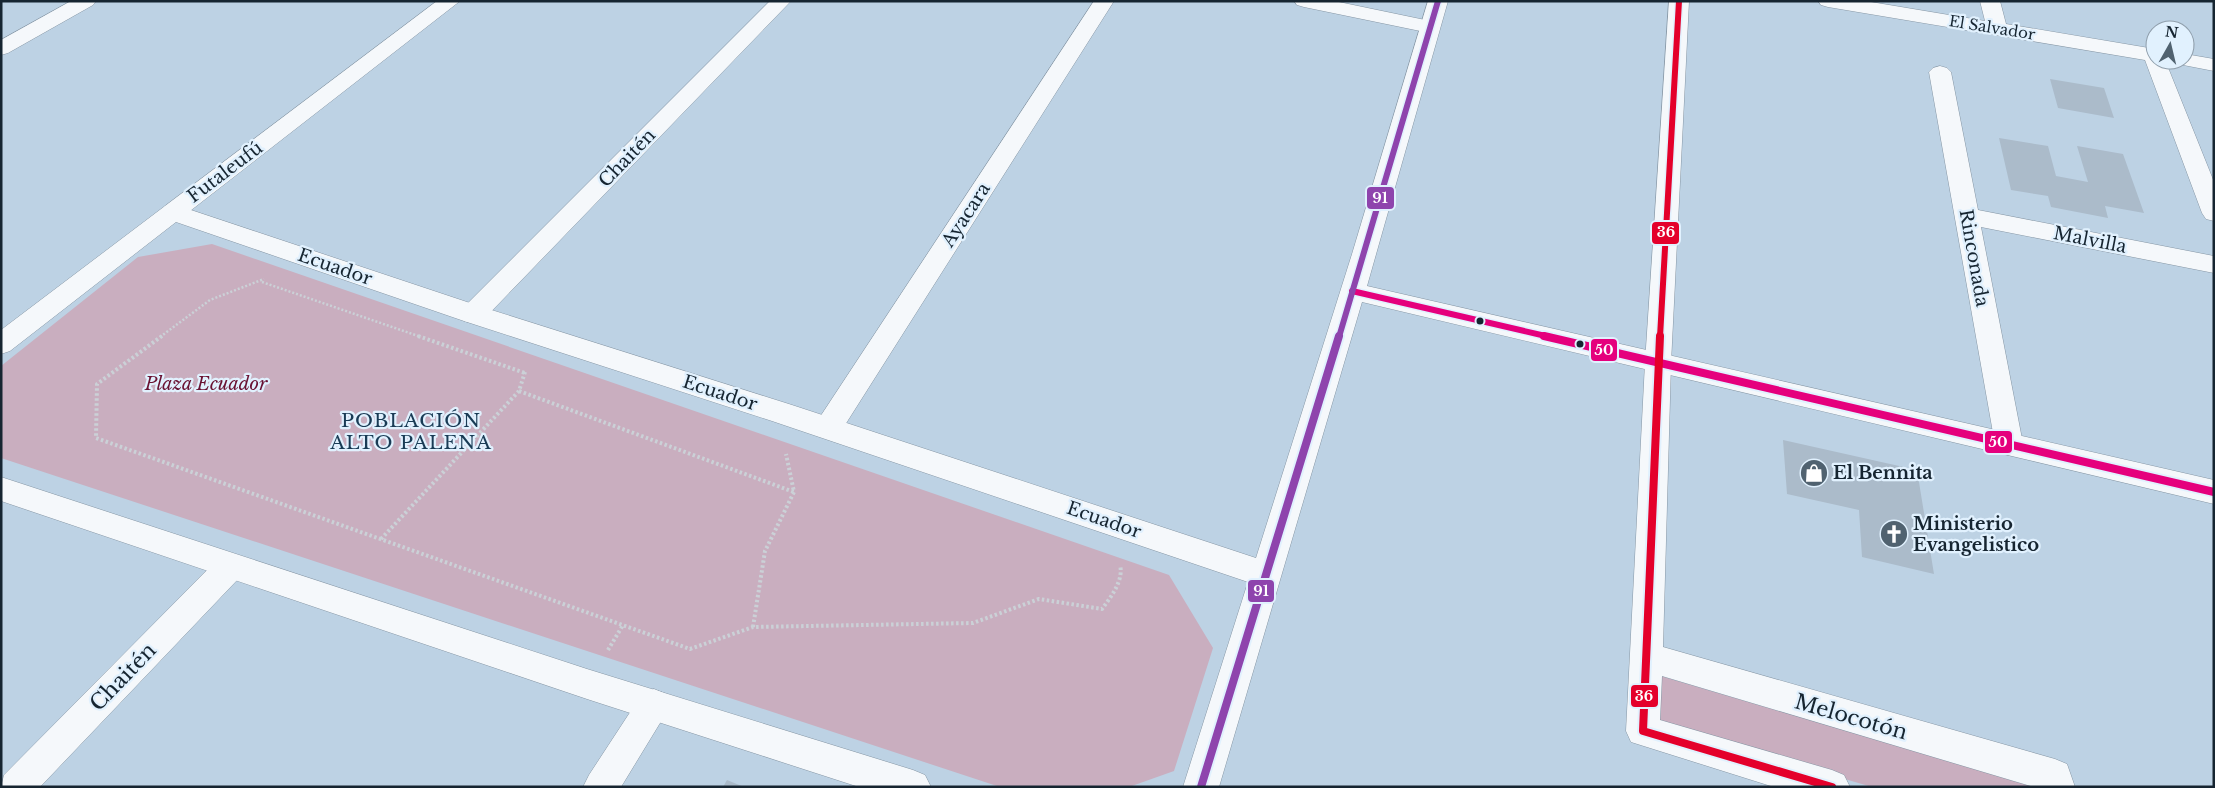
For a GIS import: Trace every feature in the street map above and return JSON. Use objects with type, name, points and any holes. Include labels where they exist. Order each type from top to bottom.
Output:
[{"type":"street","points":[[1,49],[86,1]]},
{"type":"street","name":"Futaleufú","points":[[5,336],[173,212],[450,1]]},
{"type":"street","name":"Chaitén","points":[[473,314],[781,1]]},
{"type":"street","name":"Ayacara","points":[[828,428],[1104,1]]},
{"type":"street","points":[[1304,1],[1430,27]]},
{"type":"street","points":[[1201,787],[1352,292],[1438,1]]},
{"type":"street","points":[[1679,1],[1658,363],[1643,731],[1832,787]]},
{"type":"street","name":"El Salvador","points":[[1828,1],[2145,55]]},
{"type":"street","points":[[1990,1],[1997,29]]},
{"type":"street","points":[[2195,62],[2214,65]]},
{"type":"street","points":[[2160,70],[2214,213]]},
{"type":"street","name":"Rinconada","points":[[1940,72],[2009,444]]},
{"type":"street","name":"Ecuador","points":[[173,212],[473,314],[828,428],[1266,575]]},
{"type":"street","name":"Malvilla","points":[[1966,216],[2214,265]]},
{"type":"street","points":[[1352,292],[2214,492]]},
{"type":"street","points":[[1,489],[230,567],[654,705],[914,787]]},
{"type":"street","name":"Chaitén","points":[[16,787],[230,567]]},
{"type":"street","name":"Melocotón","points":[[1646,657],[2056,781]]},
{"type":"street","points":[[601,787],[654,705]]},
{"type":"path","points":[[296,254],[261,282],[210,300],[97,384],[96,438],[690,649],[753,627],[973,622],[1039,599],[1102,609],[1114,592],[1122,572],[1103,520]]},
{"type":"path","points":[[261,282],[525,372]]},
{"type":"path","points":[[381,538],[518,391],[538,335]]},
{"type":"path","points":[[518,391],[794,492]]},
{"type":"path","points":[[753,627],[765,551],[794,492],[787,460],[782,413]]},
{"type":"green space","name":"Plaza Ecuador","points":[[212,244],[1169,575],[1213,648],[1174,771],[1129,787],[1000,787],[1,458],[1,366],[138,257]]},
{"type":"green space","points":[[1661,676],[2037,787],[1872,787],[1658,724]]},
{"type":"building","points":[[2050,79],[2104,88],[2114,118],[2058,108]]},
{"type":"building","points":[[1999,138],[2048,146],[2056,176],[2088,182],[2077,146],[2123,154],[2144,213],[2105,206],[2108,218],[2051,207],[2048,196],[2011,190]]},
{"type":"building","name":"Ministerio Evangelistico","points":[[1783,440],[1917,470],[1934,574],[1862,557],[1859,510],[1787,494]]},
{"type":"building","points":[[727,780],[744,787],[723,787]]},
{"type":"transit line","name":"91","points":[[1201,787],[1364,254],[1438,1]]},
{"type":"transit line","name":"36","points":[[1679,1],[1658,363],[1643,731],[1832,787]]},
{"type":"transit line","name":"50","points":[[1352,291],[2214,492]]},
{"type":"place","name":"El Bennita","points":[[1814,473]]},
{"type":"place","name":"Ministerio Evangelistico","points":[[1894,534]]},
{"type":"district","name":"POBLACIÓN ALTO PALENA","points":[[411,431]]}]
